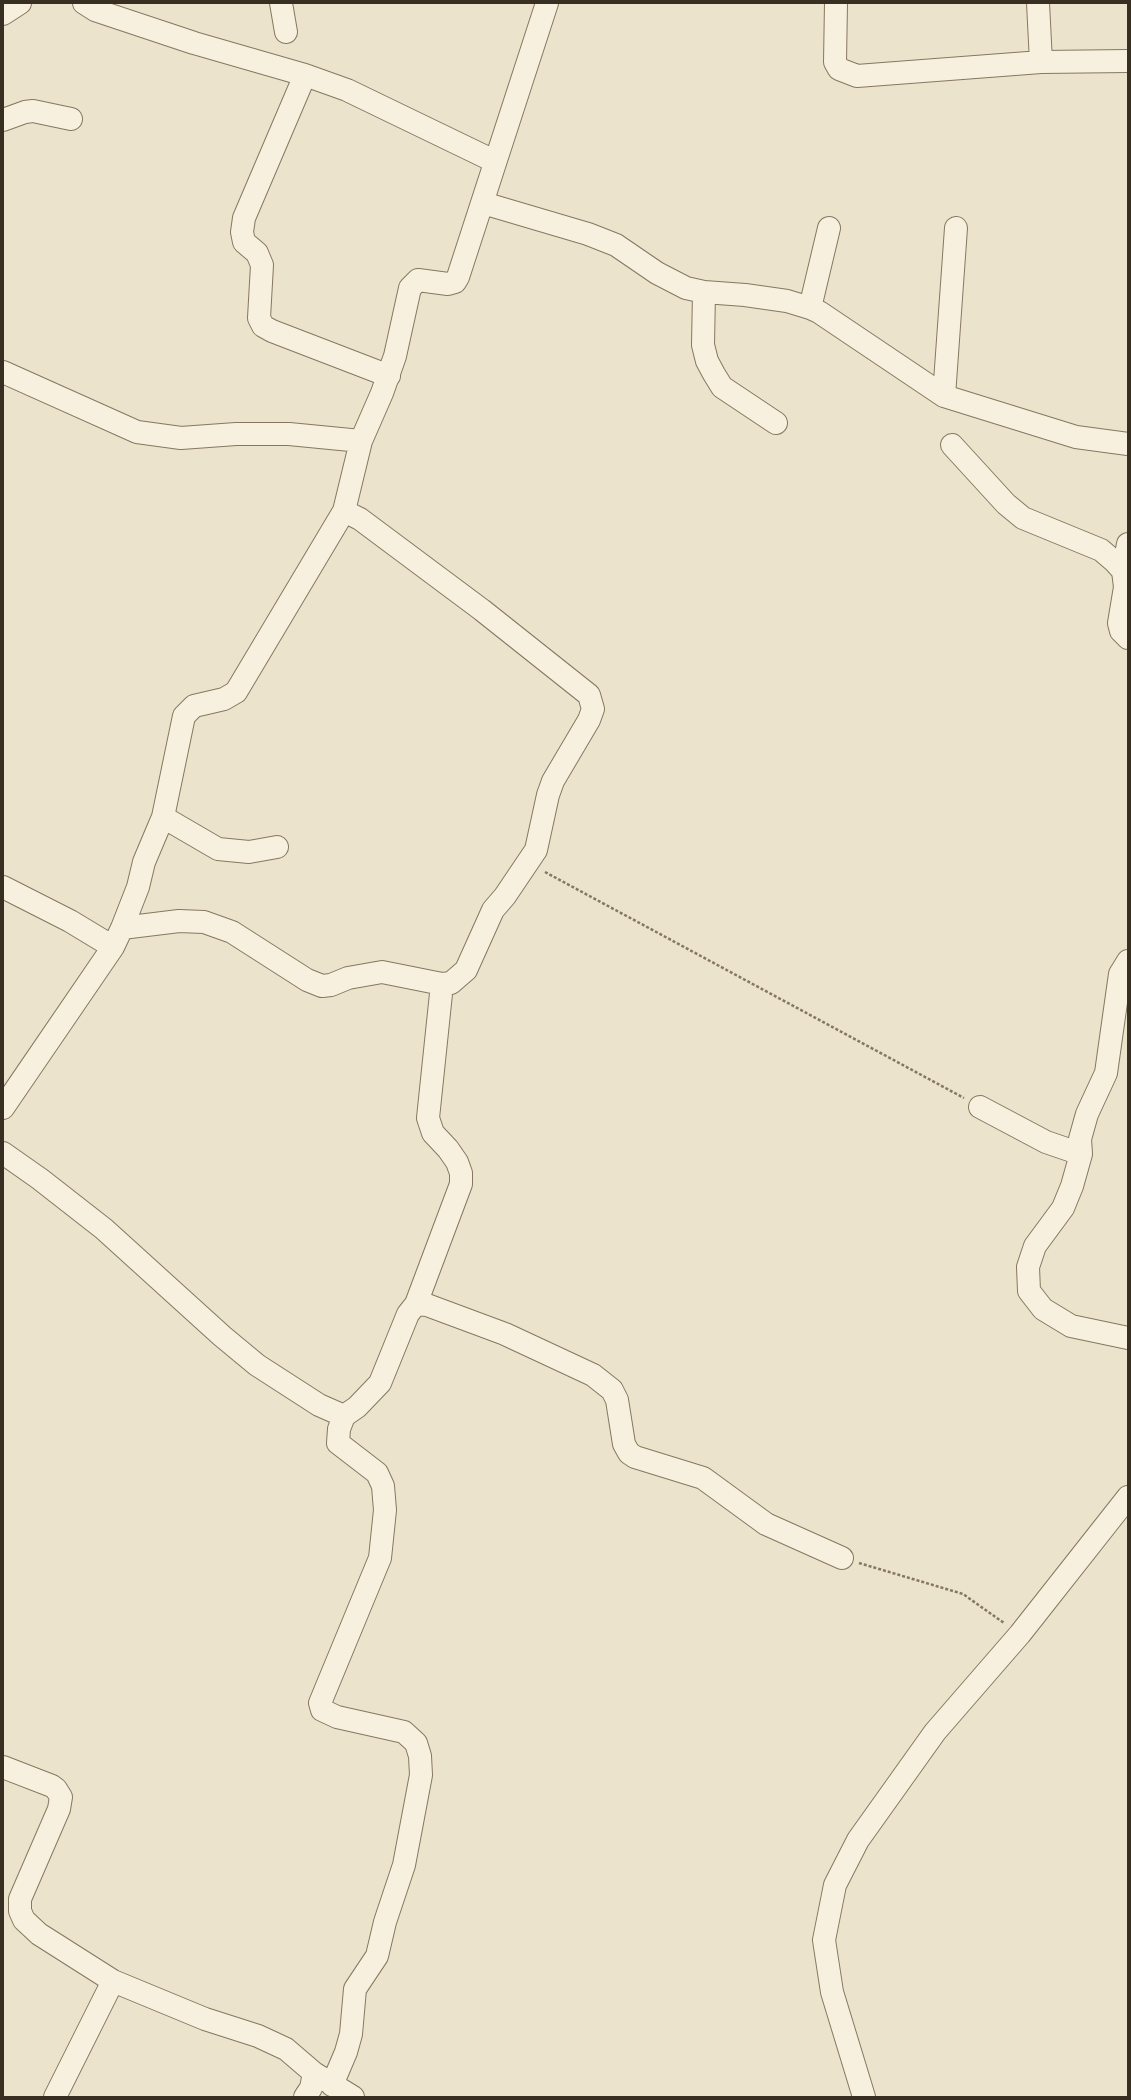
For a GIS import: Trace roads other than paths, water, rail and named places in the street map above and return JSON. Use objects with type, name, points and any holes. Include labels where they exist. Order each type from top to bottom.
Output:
[{"type":"street","points":[[3,14],[20,3]]},
{"type":"street","points":[[84,3],[96,10],[194,43],[305,75],[347,90],[494,161]]},
{"type":"street","points":[[281,3],[286,32]]},
{"type":"street","points":[[3,1108],[118,938],[138,887],[144,862],[163,817],[184,716],[194,706],[224,699],[236,692],[344,511],[361,441],[389,376],[410,288],[418,280],[441,284],[451,284],[455,282],[483,203],[494,161],[547,3]]},
{"type":"street","points":[[836,3],[835,62],[839,69],[857,76],[1041,62],[1128,61]]},
{"type":"street","points":[[1038,3],[1041,62]]},
{"type":"street","points":[[305,75],[244,218],[242,232],[244,242],[257,253],[262,265],[259,318],[264,326],[272,332],[389,376]]},
{"type":"street","points":[[3,120],[25,112],[33,111],[71,119]]},
{"type":"street","points":[[483,203],[588,234],[616,245],[657,273],[686,288],[704,292],[745,295],[787,301],[810,308],[819,312],[944,396],[1076,437],[1128,444]]},
{"type":"street","points":[[810,308],[829,228]]},
{"type":"street","points":[[944,396],[956,228]]},
{"type":"street","points":[[704,292],[703,346],[707,361],[714,374],[722,387],[776,423]]},
{"type":"street","points":[[3,372],[138,432],[180,438],[236,434],[289,434],[361,441]]},
{"type":"street","points":[[952,445],[1006,504],[1023,518],[1101,550],[1123,571]]},
{"type":"street","points":[[3,887],[70,921],[118,938],[179,921],[204,922],[232,932],[307,980],[322,986],[331,985],[348,978],[382,972],[442,984],[451,983],[466,970],[493,910],[505,896],[536,850],[548,795],[553,781],[589,720],[593,709],[589,695],[580,686],[360,519],[344,511]]},
{"type":"street","points":[[1128,544],[1123,571],[1125,588],[1119,623],[1121,631],[1128,638]]},
{"type":"street","points":[[163,817],[218,849],[249,852],[277,847]]},
{"type":"street","points":[[1128,961],[1120,974],[1106,1073],[1086,1114],[1080,1139],[1081,1154],[1072,1186],[1063,1208],[1035,1246],[1028,1267],[1029,1290],[1044,1309],[1071,1326],[1128,1338]]},
{"type":"street","points":[[305,2097],[311,2088],[323,2079],[346,2052],[351,2034],[355,1989],[377,1956],[385,1922],[404,1865],[421,1775],[420,1756],[416,1743],[404,1732],[337,1717],[322,1710],[320,1703],[380,1558],[385,1510],[383,1486],[377,1473],[338,1443],[339,1429],[344,1416],[357,1407],[380,1383],[408,1314],[416,1304],[460,1184],[461,1173],[457,1162],[432,1133],[428,1118],[442,984]]},
{"type":"street","points":[[980,1107],[1046,1142],[1081,1154]]},
{"type":"street","points":[[3,1153],[40,1178],[104,1229],[222,1336],[257,1365],[306,1399],[344,1416]]},
{"type":"street","points":[[416,1304],[427,1305],[505,1334],[593,1375],[612,1390],[617,1400],[624,1444],[629,1453],[635,1457],[703,1478],[766,1524],[842,1558]]},
{"type":"street","points":[[864,2097],[832,1992],[824,1940],[835,1885],[858,1840],[936,1732],[1020,1634],[1128,1497]]},
{"type":"street","points":[[3,1767],[27,1775],[52,1786],[61,1797],[59,1809],[20,1899],[20,1911],[24,1920],[39,1934],[113,1981],[205,2019],[258,2036],[286,2049],[323,2079],[353,2097]]},
{"type":"street","points":[[55,2097],[113,1981]]}]
